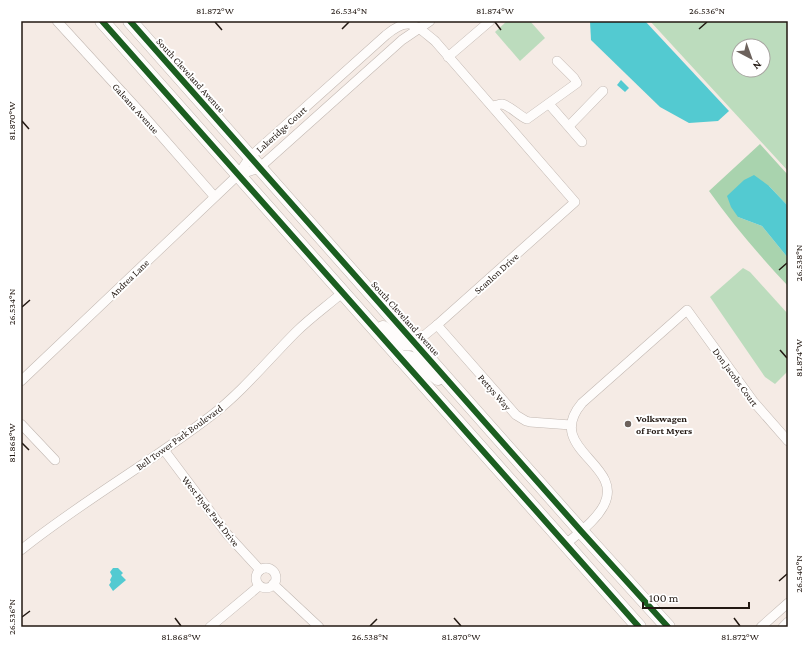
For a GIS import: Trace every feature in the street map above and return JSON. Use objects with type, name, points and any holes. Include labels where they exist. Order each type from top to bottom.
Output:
[{"type":"main road","points":[[102,21],[639,627]]},
{"type":"main road","name":"South Cleveland Avenue","points":[[130,21],[581,531],[668,627]]},
{"type":"main road","points":[[347,298],[399,341],[406,344],[415,343]]},
{"type":"main road","points":[[400,358],[405,357],[415,360],[462,396]]},
{"type":"street","name":"Galeana Avenue","points":[[57,21],[143,115],[214,196]]},
{"type":"street","points":[[419,28],[430,21]]},
{"type":"street","points":[[448,57],[490,21]]},
{"type":"street","name":"Lakeridge Court","points":[[238,175],[250,157],[386,35],[401,25],[411,22],[435,41],[575,202]]},
{"type":"street","name":"Lakeridge Court","points":[[238,175],[260,168],[402,40],[419,28]]},
{"type":"street","points":[[492,106],[502,104],[511,108],[527,119],[549,104],[577,83],[557,61]]},
{"type":"street","points":[[569,126],[603,92]]},
{"type":"street","points":[[549,104],[582,142]]},
{"type":"street","name":"Andrea Lane","points":[[21,381],[214,196],[238,175]]},
{"type":"street","name":"Scanlon Drive","points":[[415,343],[575,202]]},
{"type":"street","name":"Bell Tower Park Boulevard","points":[[21,550],[59,521],[164,450],[213,414],[258,373],[296,331],[347,298]]},
{"type":"street","name":"Don Jacobs Court","points":[[571,425],[575,413],[582,403],[687,310],[749,395],[788,441]]},
{"type":"street","name":"Pettys Way","points":[[437,325],[516,415],[530,422],[571,425]]},
{"type":"street","points":[[21,424],[56,460]]},
{"type":"street","points":[[565,545],[595,518],[602,508],[607,496],[607,488],[604,479],[575,441],[571,425]]},
{"type":"street","name":"West Hyde Park Drive","points":[[164,450],[228,534],[260,570]]},
{"type":"street","points":[[268,568],[273,572],[276,578],[273,584],[266,588],[259,586],[256,574],[260,570],[268,568]]},
{"type":"street","points":[[273,584],[319,627]]},
{"type":"street","points":[[210,627],[259,586]]},
{"type":"street","points":[[761,627],[788,603]]},
{"type":"street","points":[[783,627],[788,622]]},
{"type":"green space","points":[[507,21],[530,21],[545,38],[520,61],[495,32]]},
{"type":"green space","points":[[650,21],[788,21],[788,171]]},
{"type":"green space","points":[[760,144],[788,175],[788,206],[769,186],[738,217],[762,226],[788,258],[788,286],[747,240],[709,191]]},
{"type":"green space","points":[[743,268],[750,272],[788,314],[788,371],[775,384],[765,377],[710,297]]},
{"type":"water","points":[[590,21],[645,21],[729,111],[718,121],[689,123],[660,107],[591,40]]},
{"type":"water","points":[[621,80],[629,88],[625,92],[617,85]]},
{"type":"water","points":[[754,175],[769,186],[788,206],[788,258],[762,226],[738,217],[731,207],[727,196],[744,180]]},
{"type":"water","points":[[113,568],[118,568],[123,573],[121,575],[126,580],[113,591],[109,585],[112,576],[110,572]]},
{"type":"cycle path","points":[[102,21],[639,627]]},
{"type":"cycle path","points":[[130,21],[581,531],[668,627]]},
{"type":"place","name":"Volkswagen of Fort Myers","points":[[628,424]]}]
